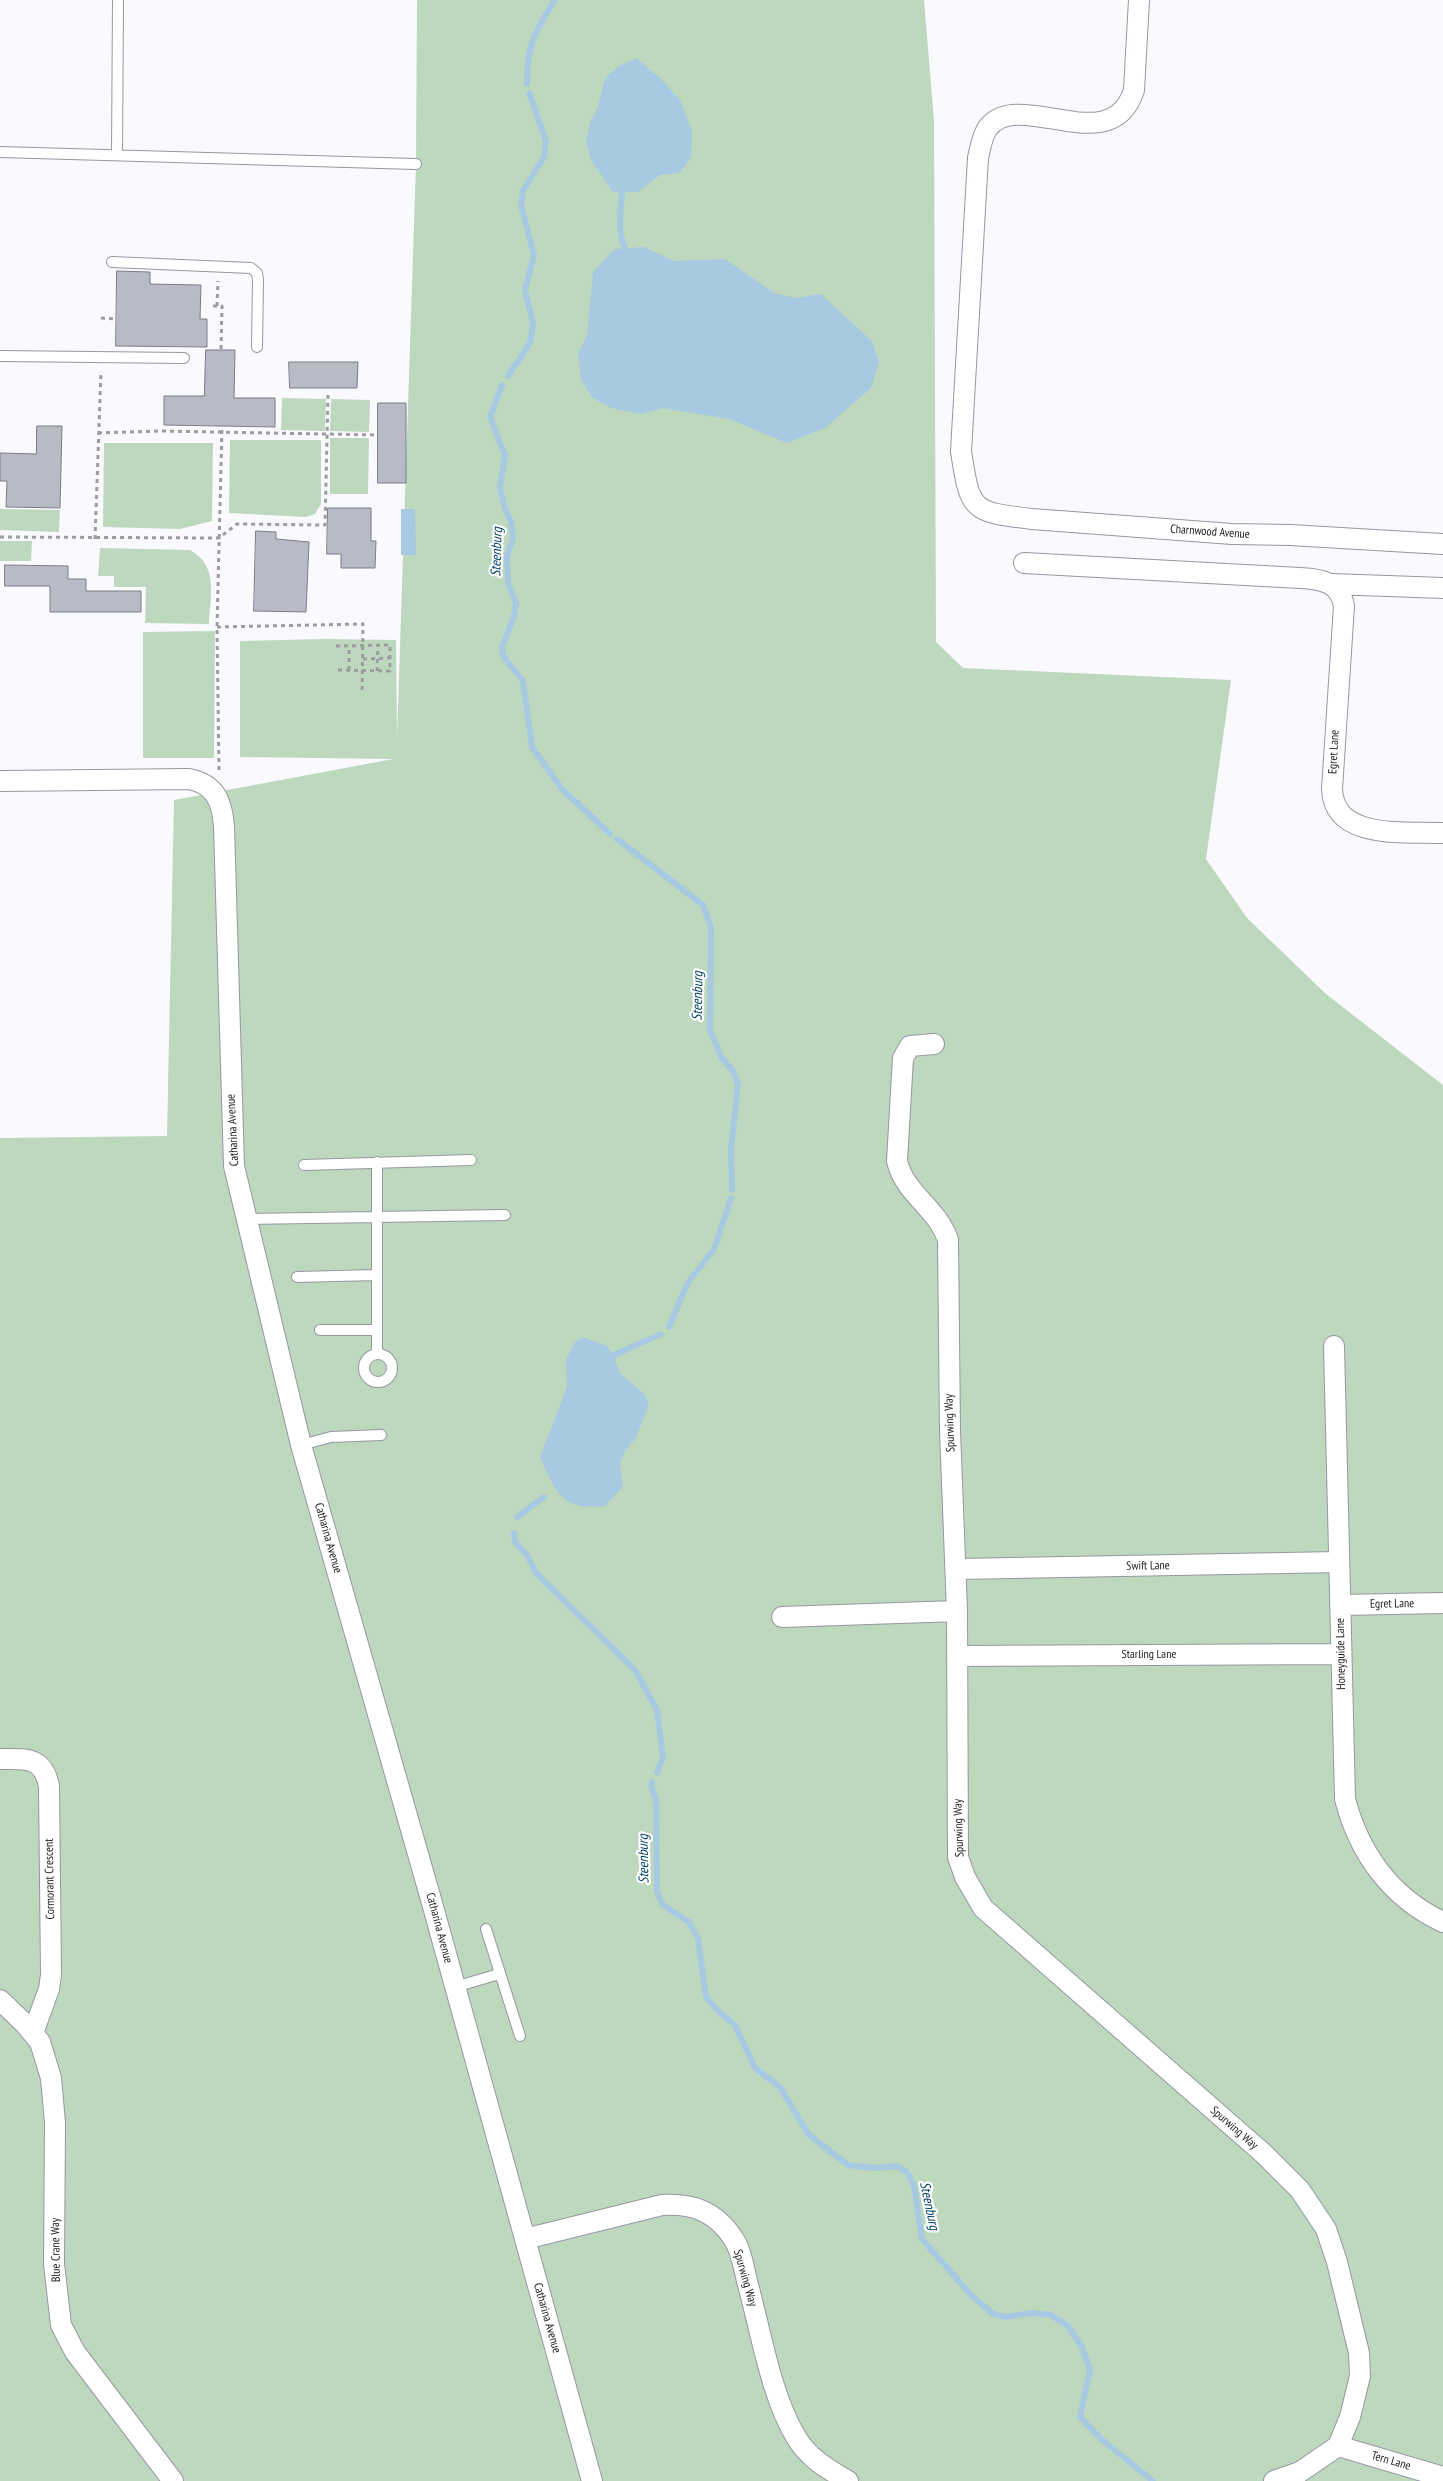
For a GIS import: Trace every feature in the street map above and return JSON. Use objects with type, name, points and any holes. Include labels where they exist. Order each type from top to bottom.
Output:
[{"type":"street","name":"Charnwood Avenue","points":[[1139,0],[1134,90],[1130,104],[1122,114],[1100,123],[1006,116],[995,121],[987,129],[982,142],[978,158],[961,450],[968,490],[978,507],[1002,515],[1032,519],[1232,534],[1290,535],[1443,544]]},
{"type":"street","points":[[1024,562],[1319,579],[1332,584],[1443,588]]},
{"type":"street","name":"Egret Lane","points":[[1332,584],[1341,596],[1344,606],[1332,789],[1336,804],[1346,819],[1354,826],[1370,830],[1443,833]]},
{"type":"street","points":[[0,781],[189,779],[199,781],[210,788]]},
{"type":"street","name":"Catharina Avenue","points":[[210,788],[216,794],[223,810],[234,1166],[245,1219],[301,1445],[455,1987],[592,2481]]},
{"type":"street","name":"Spurwing Way","points":[[934,1044],[914,1044],[905,1051],[897,1161],[901,1176],[938,1220],[948,1240],[950,1431],[957,1612],[958,1857],[965,1876],[983,1908],[1264,2154],[1300,2190],[1319,2214],[1337,2262],[1359,2353],[1358,2388],[1338,2446]]},
{"type":"street","name":"Honeyguide Lane","points":[[1334,1346],[1345,1799],[1367,1854],[1382,1876],[1407,1901],[1443,1922]]},
{"type":"street","name":"Swift Lane","points":[[956,1569],[1339,1562]]},
{"type":"street","name":"Egret Lane","points":[[1340,1605],[1443,1603]]},
{"type":"street","points":[[782,1617],[957,1612]]},
{"type":"street","name":"Starling Lane","points":[[957,1656],[1341,1654]]},
{"type":"street","name":"Cormorant Crescent","points":[[0,1759],[21,1759],[38,1763],[47,1773],[49,1786],[51,1975],[49,1989],[33,2033]]},
{"type":"street","name":"Blue Crane Way","points":[[0,2000],[33,2033],[43,2050],[51,2078],[55,2123],[54,2264],[61,2325],[75,2352],[173,2481]]},
{"type":"street","name":"Spurwing Way","points":[[525,2239],[662,2204],[682,2203],[713,2216],[734,2240],[777,2395],[788,2424],[803,2448],[814,2459],[848,2481]]},
{"type":"street","points":[[1274,2481],[1300,2472],[1338,2446]]},
{"type":"street","name":"Tern Lane","points":[[1338,2446],[1443,2477]]},
{"type":"lane","points":[[117,155],[118,0]]},
{"type":"lane","points":[[0,152],[416,164]]},
{"type":"lane","points":[[112,262],[246,266],[257,273],[258,347]]},
{"type":"lane","points":[[0,356],[184,358]]},
{"type":"lane","points":[[304,1165],[471,1160]]},
{"type":"lane","points":[[377,1162],[377,1354]]},
{"type":"lane","points":[[245,1219],[505,1215]]},
{"type":"lane","points":[[297,1277],[376,1275]]},
{"type":"lane","points":[[320,1330],[376,1330]]},
{"type":"lane","points":[[301,1445],[331,1437],[381,1435]]},
{"type":"lane","points":[[486,1929],[520,2036]]},
{"type":"lane","points":[[455,1987],[499,1974]]},
{"type":"path","points":[[219,265],[215,306],[222,306],[221,350]]},
{"type":"path","points":[[100,318],[117,319]]},
{"type":"path","points":[[95,539],[101,358]]},
{"type":"path","points":[[0,537],[95,539],[219,538],[236,524],[325,525],[328,395]]},
{"type":"path","points":[[210,788],[219,773],[217,627],[222,426]]},
{"type":"path","points":[[98,433],[161,431],[378,435]]},
{"type":"path","points":[[217,627],[363,624],[362,694]]},
{"type":"path","points":[[377,671],[378,645]]},
{"type":"path","points":[[336,646],[390,645],[390,671],[337,670]]},
{"type":"path","points":[[349,646],[349,670]]},
{"type":"path","points":[[363,658],[390,658]]},
{"type":"green space","points":[[417,0],[924,0],[934,121],[936,642],[963,668],[1231,680],[1206,859],[1247,918],[1326,994],[1443,1085],[1443,2481],[0,2481],[0,1138],[167,1136],[174,800],[393,759],[240,757],[240,641],[396,640],[397,737],[416,164]]},
{"type":"green space","points":[[282,398],[326,399],[325,431],[281,430]]},
{"type":"green space","points":[[331,399],[370,400],[369,432],[330,431]]},
{"type":"green space","points":[[330,438],[369,438],[368,494],[330,494]]},
{"type":"green space","points":[[230,440],[321,440],[321,504],[315,514],[306,517],[229,513]]},
{"type":"green space","points":[[104,443],[213,443],[212,521],[180,529],[103,527]]},
{"type":"green space","points":[[0,509],[60,510],[59,532],[0,530]]},
{"type":"green space","points":[[0,541],[32,541],[31,561],[0,561]]},
{"type":"green space","points":[[100,548],[190,550],[205,564],[209,573],[211,592],[209,624],[145,623],[146,587],[114,587],[114,576],[98,576]]},
{"type":"green space","points":[[215,631],[214,758],[143,758],[143,632]]},
{"type":"water","points":[[636,58],[660,78],[680,100],[692,131],[691,158],[679,173],[660,175],[638,192],[613,192],[591,160],[586,142],[590,122],[598,107],[605,78],[619,66]]},
{"type":"water","points":[[644,247],[674,261],[725,259],[774,293],[796,298],[821,294],[872,341],[879,362],[871,388],[825,428],[787,443],[729,419],[663,408],[641,414],[611,408],[593,398],[581,380],[578,353],[587,336],[593,272],[614,249]]},
{"type":"water","points":[[401,509],[415,509],[416,555],[401,555]]},
{"type":"water","points":[[583,1337],[607,1346],[614,1355],[619,1372],[645,1395],[649,1404],[636,1438],[625,1451],[620,1464],[623,1486],[605,1506],[590,1507],[569,1502],[556,1489],[540,1457],[567,1387],[566,1360],[574,1343]]},
{"type":"building","points":[[117,271],[150,272],[150,284],[201,285],[200,319],[207,319],[207,347],[116,346]]},
{"type":"building","points":[[206,350],[235,350],[234,398],[275,398],[275,427],[164,425],[164,396],[204,396]]},
{"type":"building","points":[[289,362],[358,362],[357,388],[290,388]]},
{"type":"building","points":[[378,403],[406,403],[406,483],[378,483]]},
{"type":"building","points":[[37,426],[62,426],[60,508],[6,507],[7,481],[0,481],[0,453],[36,454]]},
{"type":"building","points":[[328,508],[371,508],[371,541],[376,541],[375,568],[341,568],[341,554],[327,554]]},
{"type":"building","points":[[256,531],[276,532],[276,539],[309,542],[306,612],[254,611]]},
{"type":"building","points":[[5,565],[68,566],[68,579],[86,579],[86,591],[141,591],[141,612],[50,612],[50,586],[5,586]]},
{"type":"waterway","name":"Steenburg","points":[[527,84],[528,59],[533,39],[555,0]]},
{"type":"waterway","name":"Steenburg","points":[[508,376],[530,343],[533,323],[525,290],[534,255],[521,205],[523,191],[544,157],[546,141],[529,93]]},
{"type":"waterway","points":[[622,193],[620,228],[625,248]]},
{"type":"waterway","name":"Steenburg","points":[[502,385],[490,417],[505,455],[500,487],[504,506],[511,522],[513,539],[507,555],[508,583],[516,603],[514,616],[502,648],[503,656],[523,681],[532,747],[562,789],[610,834]]},
{"type":"waterway","name":"Steenburg","points":[[617,839],[703,905],[711,927],[710,1030],[721,1057],[733,1071],[738,1084],[731,1149],[732,1190]]},
{"type":"waterway","name":"Steenburg","points":[[669,1327],[687,1284],[714,1249],[731,1198]]},
{"type":"waterway","name":"Steenburg","points":[[614,1355],[661,1334]]},
{"type":"waterway","name":"Steenburg","points":[[517,1517],[544,1497]]},
{"type":"waterway","name":"Steenburg","points":[[514,1533],[515,1542],[527,1555],[536,1573],[635,1670],[657,1710],[663,1758],[657,1773]]},
{"type":"waterway","name":"Steenburg","points":[[652,1782],[651,1786],[656,1800],[657,1891],[663,1905],[689,1922],[698,1938],[706,1997],[717,2010],[735,2025],[755,2068],[780,2087],[809,2135],[848,2165],[875,2168],[897,2166],[907,2172],[914,2186],[922,2239],[972,2296],[993,2314],[1006,2317],[1032,2313],[1051,2315],[1068,2326],[1082,2347],[1090,2370],[1080,2417],[1101,2439],[1153,2481]]}]
